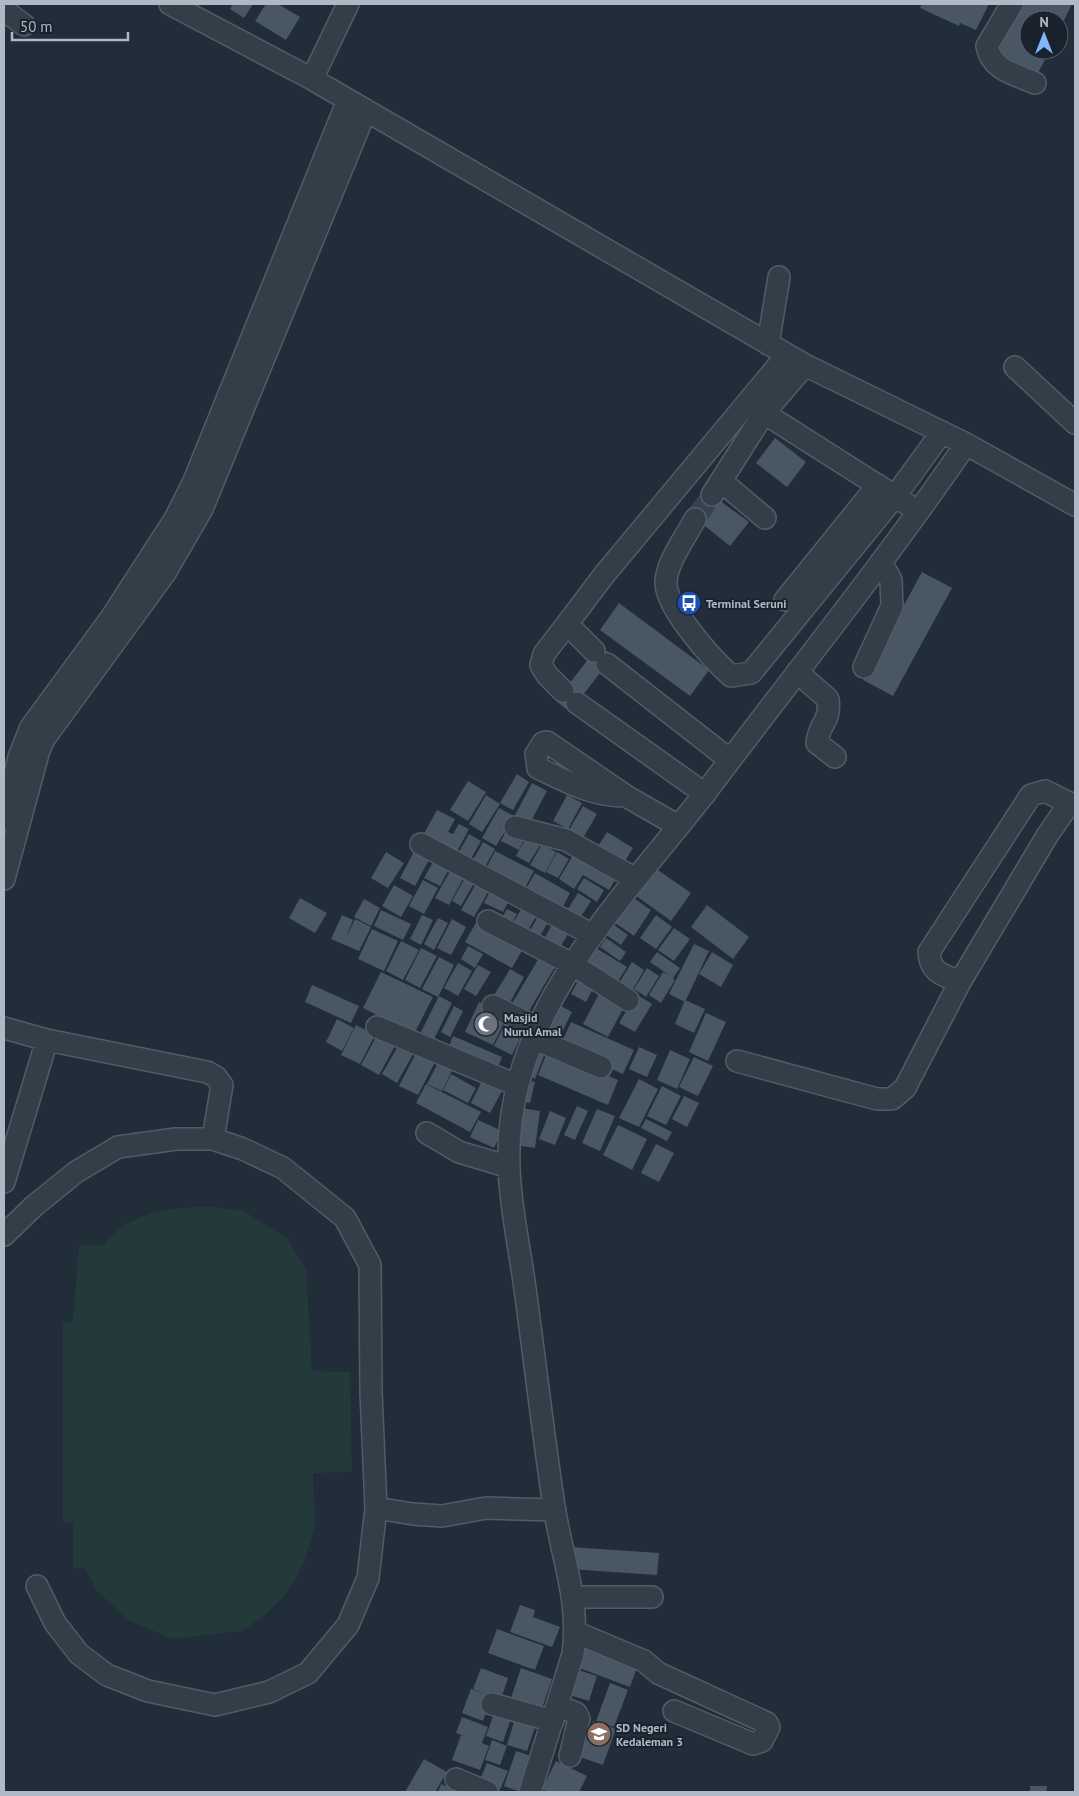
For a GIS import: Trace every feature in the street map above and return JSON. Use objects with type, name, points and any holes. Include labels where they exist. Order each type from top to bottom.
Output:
[{"type":"street","points":[[170,4],[312,79],[796,360],[966,444],[1075,505]]},
{"type":"street","points":[[1012,4],[987,46],[989,56],[995,66],[1035,83]]},
{"type":"street","points":[[312,79],[343,6]]},
{"type":"street","points":[[4,10],[24,26]]},
{"type":"street","points":[[4,879],[39,750],[44,739],[165,573],[357,105]]},
{"type":"street","points":[[768,344],[779,277]]},
{"type":"street","points":[[765,518],[716,488],[796,360]]},
{"type":"street","points":[[704,794],[570,697],[547,675],[541,665],[544,654],[604,575],[796,360]]},
{"type":"street","points":[[1015,368],[1075,423]]},
{"type":"street","points":[[764,412],[919,512]]},
{"type":"street","points":[[785,600],[942,432]]},
{"type":"street","points":[[530,1792],[572,1654],[575,1632],[574,1597],[555,1510],[509,1167],[516,1085],[524,1057],[572,964],[593,934],[634,878],[704,794],[881,562],[919,512],[966,444]]},
{"type":"street","points":[[695,519],[672,562],[666,582],[671,603],[712,659],[731,676],[751,673],[887,490]]},
{"type":"street","points":[[4,819],[19,757],[31,727],[110,618],[175,519],[194,502]]},
{"type":"street","points":[[864,667],[892,606],[891,580],[881,562]]},
{"type":"street","points":[[567,624],[601,657],[730,760]]},
{"type":"street","points":[[797,672],[828,699],[830,714],[818,733],[817,744],[835,757]]},
{"type":"street","points":[[737,1061],[877,1099],[892,1099],[905,1088],[960,982],[1047,836],[1072,805],[1060,796],[1045,791],[1031,795],[929,952],[929,963],[938,972],[960,982]]},
{"type":"street","points":[[626,796],[678,826]]},
{"type":"street","points":[[515,827],[566,840],[634,878]]},
{"type":"street","points":[[421,844],[593,934]]},
{"type":"street","points":[[488,921],[572,964],[628,1000]]},
{"type":"street","points":[[493,1006],[535,1033],[601,1068]]},
{"type":"street","points":[[377,1027],[516,1085]]},
{"type":"street","points":[[4,1028],[47,1040],[208,1072],[216,1077],[222,1085],[213,1138]]},
{"type":"street","points":[[4,1182],[47,1040]]},
{"type":"street","points":[[427,1133],[459,1152],[509,1167]]},
{"type":"street","points":[[7,1224],[76,1172],[118,1147],[176,1139],[213,1138],[243,1149],[283,1168],[345,1218],[370,1265],[371,1392],[376,1508],[368,1578],[348,1625],[308,1673],[269,1692],[215,1705],[148,1691],[107,1675],[79,1654],[55,1623],[37,1586]]},
{"type":"street","points":[[376,1508],[442,1516],[486,1508],[555,1510]]},
{"type":"street","points":[[574,1597],[652,1597]]},
{"type":"street","points":[[575,1632],[644,1661],[658,1673],[768,1723],[769,1727],[762,1741],[753,1744],[674,1711]]},
{"type":"street","points":[[492,1704],[555,1714],[576,1713],[579,1719],[570,1756]]},
{"type":"street","points":[[456,1779],[487,1792]]},
{"type":"green space","points":[[209,1206],[244,1211],[288,1239],[306,1270],[312,1371],[350,1372],[352,1472],[313,1473],[315,1528],[303,1565],[287,1593],[264,1616],[242,1631],[173,1639],[130,1621],[97,1591],[85,1568],[73,1569],[73,1523],[63,1522],[63,1323],[73,1321],[79,1245],[103,1246],[124,1226],[150,1214],[179,1208]]},
{"type":"building","points":[[233,4],[253,4],[244,18],[230,9]]},
{"type":"building","points":[[266,4],[278,4],[300,17],[286,40],[255,21]]},
{"type":"building","points":[[922,4],[989,4],[976,30],[960,23],[959,26],[920,8]]},
{"type":"building","points":[[1021,4],[1072,4],[1069,10],[1019,10],[1019,60],[1045,60],[1037,75],[996,56]]},
{"type":"building","points":[[775,438],[806,462],[787,487],[756,463]]},
{"type":"building","points":[[706,488],[712,495],[749,522],[730,546],[687,512]]},
{"type":"building","points":[[922,572],[952,588],[893,696],[863,680]]},
{"type":"building","points":[[619,603],[709,670],[690,696],[600,630]]},
{"type":"building","points":[[599,645],[613,656],[570,712],[556,701]]},
{"type":"building","points":[[517,774],[529,782],[513,810],[500,803]]},
{"type":"building","points":[[468,781],[486,792],[468,821],[450,810]]},
{"type":"building","points":[[532,783],[547,791],[529,825],[514,817]]},
{"type":"building","points":[[486,795],[500,804],[482,832],[469,824]]},
{"type":"building","points":[[567,795],[582,803],[568,829],[553,821]]},
{"type":"building","points":[[583,806],[597,814],[583,838],[569,830]]},
{"type":"building","points":[[499,808],[514,816],[496,846],[482,838]]},
{"type":"building","points":[[437,810],[455,819],[448,832],[453,834],[459,824],[469,829],[453,859],[420,841]]},
{"type":"building","points":[[508,826],[526,835],[519,850],[501,841]]},
{"type":"building","points":[[607,832],[633,848],[623,864],[597,848]]},
{"type":"building","points":[[469,834],[481,841],[467,866],[455,859]]},
{"type":"building","points":[[528,834],[542,842],[529,863],[516,856]]},
{"type":"building","points":[[483,842],[495,849],[481,874],[469,867]]},
{"type":"building","points":[[542,844],[556,852],[545,873],[530,865]]},
{"type":"building","points":[[417,846],[432,854],[415,886],[400,878]]},
{"type":"building","points":[[495,851],[534,871],[521,895],[483,875]]},
{"type":"building","points":[[386,852],[404,863],[388,888],[371,878]]},
{"type":"building","points":[[557,852],[569,859],[558,878],[546,872]]},
{"type":"building","points":[[575,852],[617,877],[609,890],[583,875],[574,889],[559,879]]},
{"type":"building","points":[[437,855],[452,863],[440,886],[424,878]]},
{"type":"building","points":[[453,866],[466,873],[449,905],[435,898]]},
{"type":"building","points":[[655,868],[691,893],[671,921],[635,895]]},
{"type":"building","points":[[535,873],[570,893],[560,912],[524,892]]},
{"type":"building","points":[[466,876],[475,881],[461,906],[452,901]]},
{"type":"building","points":[[584,878],[604,890],[597,902],[577,889]]},
{"type":"building","points":[[423,880],[438,888],[424,914],[409,906]]},
{"type":"building","points":[[478,880],[491,887],[474,917],[461,910]]},
{"type":"building","points":[[394,885],[413,896],[401,917],[382,906]]},
{"type":"building","points":[[491,889],[510,898],[503,912],[484,903]]},
{"type":"building","points":[[578,893],[591,901],[579,920],[566,912]]},
{"type":"building","points":[[626,893],[651,910],[634,936],[608,918]]},
{"type":"building","points":[[300,898],[327,913],[315,933],[289,918]]},
{"type":"building","points":[[364,899],[380,908],[371,926],[354,917]]},
{"type":"building","points":[[524,904],[538,913],[525,935],[511,927]]},
{"type":"building","points":[[707,905],[749,937],[733,959],[691,927]]},
{"type":"building","points":[[507,909],[517,914],[507,931],[498,925]]},
{"type":"building","points":[[381,910],[411,924],[403,940],[374,926]]},
{"type":"building","points":[[542,910],[552,915],[539,938],[529,932]]},
{"type":"building","points":[[342,915],[353,920],[345,940],[355,919],[371,927],[359,951],[331,939]]},
{"type":"building","points":[[422,915],[433,920],[421,945],[410,939]]},
{"type":"building","points":[[656,915],[672,927],[656,949],[640,938]]},
{"type":"building","points":[[438,918],[448,923],[434,950],[424,944]]},
{"type":"building","points":[[556,918],[572,927],[558,951],[542,942]]},
{"type":"building","points":[[452,919],[466,927],[451,955],[437,948]]},
{"type":"building","points":[[607,920],[628,935],[621,945],[599,930]]},
{"type":"building","points":[[477,921],[524,947],[512,968],[465,942]]},
{"type":"building","points":[[674,928],[690,939],[674,961],[658,950]]},
{"type":"building","points":[[372,929],[398,941],[384,971],[358,959]]},
{"type":"building","points":[[606,938],[626,952],[620,961],[600,947]]},
{"type":"building","points":[[401,941],[419,950],[403,980],[386,971]]},
{"type":"building","points":[[694,944],[709,951],[685,1002],[669,994]]},
{"type":"building","points":[[591,945],[627,967],[616,984],[581,962]]},
{"type":"building","points":[[468,946],[483,954],[475,968],[461,959]]},
{"type":"building","points":[[421,948],[437,956],[420,988],[405,980]]},
{"type":"building","points":[[543,951],[559,960],[526,1016],[510,1007]]},
{"type":"building","points":[[657,952],[680,968],[661,1003],[649,995],[663,972],[669,975],[650,962]]},
{"type":"building","points":[[712,952],[733,965],[721,987],[699,974]]},
{"type":"building","points":[[439,957],[454,965],[438,997],[422,989]]},
{"type":"building","points":[[632,962],[644,970],[632,991],[619,983]]},
{"type":"building","points":[[458,963],[472,971],[458,996],[444,988]]},
{"type":"building","points":[[478,965],[491,972],[476,996],[464,989]]},
{"type":"building","points":[[647,968],[659,976],[646,997],[634,989]]},
{"type":"building","points":[[510,969],[524,977],[508,1006],[493,997]]},
{"type":"building","points":[[381,972],[433,997],[414,1034],[363,1008]]},
{"type":"building","points":[[579,979],[594,987],[586,1002],[571,994]]},
{"type":"building","points":[[312,985],[359,1006],[351,1023],[305,1002]]},
{"type":"building","points":[[599,994],[624,1007],[608,1037],[583,1024]]},
{"type":"building","points":[[636,994],[652,1004],[635,1032],[619,1023]]},
{"type":"building","points":[[439,996],[452,1003],[434,1039],[421,1032]]},
{"type":"building","points":[[685,1000],[705,1009],[694,1033],[675,1024]]},
{"type":"building","name":"Masjid Nurul Amal","points":[[479,1002],[508,1015],[493,1045],[465,1032]]},
{"type":"building","points":[[559,1005],[572,1012],[556,1044],[542,1038]]},
{"type":"building","points":[[454,1006],[463,1011],[450,1037],[441,1032]]},
{"type":"building","points":[[706,1013],[726,1022],[708,1061],[689,1052]]},
{"type":"building","points":[[509,1015],[527,1024],[512,1055],[494,1046]]},
{"type":"building","points":[[337,1019],[354,1028],[342,1051],[326,1042]]},
{"type":"building","points":[[571,1022],[634,1050],[623,1074],[560,1046]]},
{"type":"building","points":[[356,1025],[375,1035],[360,1064],[341,1055]]},
{"type":"building","points":[[453,1036],[502,1057],[496,1072],[447,1051]]},
{"type":"building","points":[[376,1037],[395,1046],[379,1075],[361,1065]]},
{"type":"building","points":[[534,1043],[547,1048],[535,1079],[523,1074]]},
{"type":"building","points":[[398,1046],[413,1054],[397,1083],[382,1074]]},
{"type":"building","points":[[639,1047],[657,1055],[647,1077],[629,1069]]},
{"type":"building","points":[[548,1050],[618,1080],[608,1105],[538,1075]]},
{"type":"building","points":[[670,1050],[690,1059],[677,1089],[657,1080]]},
{"type":"building","points":[[416,1053],[435,1062],[418,1095],[399,1086]]},
{"type":"building","points":[[442,1055],[456,1062],[442,1091],[427,1084]]},
{"type":"building","points":[[694,1057],[713,1066],[698,1096],[679,1087]]},
{"type":"building","points":[[451,1074],[476,1088],[468,1103],[443,1090]]},
{"type":"building","points":[[522,1079],[535,1082],[530,1103],[517,1100]]},
{"type":"building","points":[[639,1079],[658,1089],[639,1127],[619,1118]]},
{"type":"building","points":[[482,1081],[502,1091],[490,1113],[471,1103]]},
{"type":"building","points":[[426,1084],[481,1112],[470,1132],[416,1103]]},
{"type":"building","points":[[662,1086],[681,1096],[666,1125],[647,1116]]},
{"type":"building","points":[[684,1096],[699,1103],[687,1127],[672,1119]]},
{"type":"building","points":[[577,1106],[588,1111],[575,1140],[564,1135]]},
{"type":"building","points":[[521,1108],[540,1111],[535,1148],[516,1145]]},
{"type":"building","points":[[597,1109],[615,1116],[600,1151],[582,1143]]},
{"type":"building","points":[[550,1111],[566,1118],[555,1145],[539,1139]]},
{"type":"building","points":[[646,1119],[672,1132],[667,1141],[641,1128]]},
{"type":"building","points":[[478,1120],[502,1131],[494,1148],[470,1137]]},
{"type":"building","points":[[618,1125],[647,1139],[632,1170],[603,1155]]},
{"type":"building","points":[[656,1144],[674,1153],[659,1182],[641,1173]]},
{"type":"building","points":[[570,1547],[659,1553],[657,1575],[569,1569]]},
{"type":"building","points":[[520,1605],[535,1610],[533,1617],[560,1627],[552,1647],[510,1632]]},
{"type":"building","points":[[497,1629],[544,1646],[535,1670],[488,1653]]},
{"type":"building","points":[[581,1645],[638,1665],[630,1687],[574,1666]]},
{"type":"building","points":[[481,1668],[508,1678],[501,1699],[492,1696],[483,1721],[462,1713],[471,1689],[486,1694],[473,1689]]},
{"type":"building","points":[[521,1668],[552,1679],[541,1711],[510,1701]]},
{"type":"building","points":[[575,1669],[597,1676],[589,1701],[566,1694]]},
{"type":"building","points":[[610,1683],[628,1690],[614,1727],[596,1721]]},
{"type":"building","points":[[516,1715],[537,1721],[527,1751],[507,1745]]},
{"type":"building","points":[[493,1716],[510,1721],[503,1742],[486,1736]]},
{"type":"building","points":[[462,1717],[488,1727],[482,1743],[489,1746],[480,1770],[452,1760],[461,1735],[473,1739],[456,1733]]},
{"type":"building","points":[[593,1721],[616,1729],[603,1765],[580,1757]]},
{"type":"building","points":[[492,1740],[507,1746],[500,1765],[485,1760]]},
{"type":"building","points":[[516,1751],[531,1756],[518,1791],[504,1786]]},
{"type":"building","points":[[424,1759],[447,1772],[435,1792],[405,1792]]},
{"type":"building","points":[[556,1761],[587,1776],[579,1792],[548,1792],[542,1789]]},
{"type":"building","points":[[487,1763],[508,1771],[499,1792],[478,1785]]},
{"type":"building","points":[[441,1784],[460,1792],[438,1792]]},
{"type":"building","points":[[1030,1786],[1047,1786],[1046,1792],[1030,1792]]},
{"type":"tunnel","points":[[695,519],[712,495]]},
{"type":"place","name":"Terminal Seruni","points":[[689,603]]},
{"type":"place","name":"Masjid Nurul Amal","points":[[486,1024]]},
{"type":"place","name":"SD Negeri Kedaleman 3","points":[[599,1734]]}]
